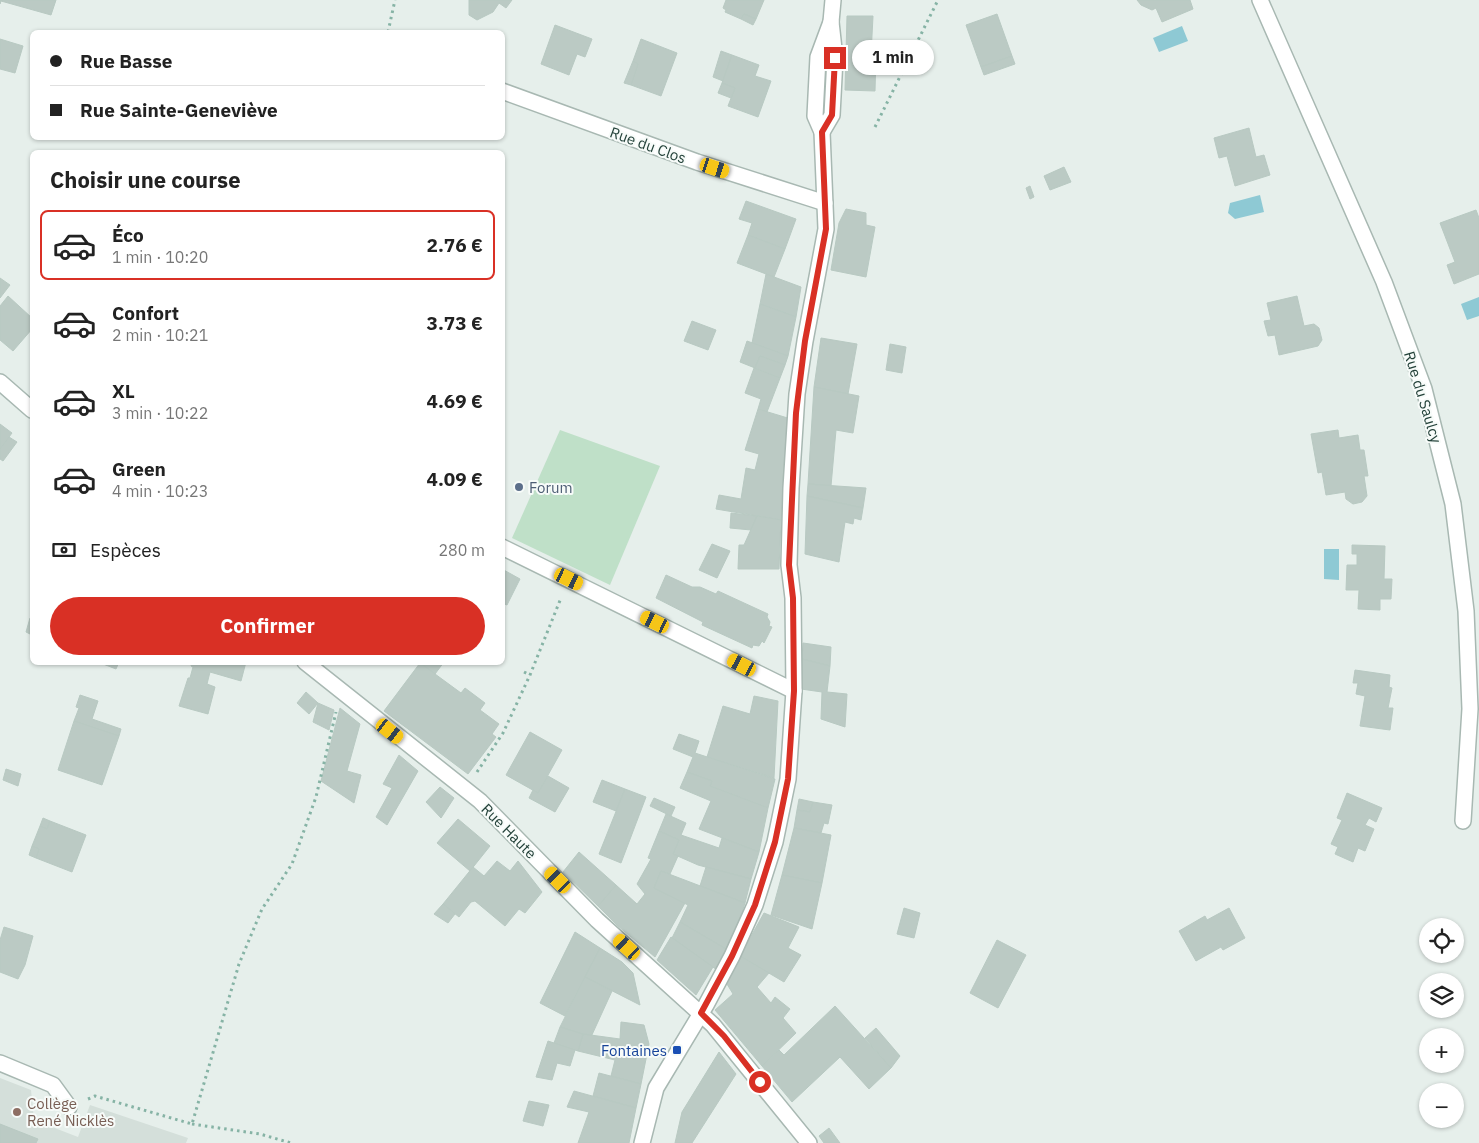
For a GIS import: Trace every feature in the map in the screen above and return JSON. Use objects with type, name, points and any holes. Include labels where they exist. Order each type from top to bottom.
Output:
[{"type":"street","points":[[642,1143],[656,1088],[676,1050],[701,1013],[732,956],[755,905],[775,842],[788,779],[794,691],[793,598],[789,565],[793,469],[798,394],[804,350],[826,229],[822,132],[814,116],[818,57],[831,22],[833,0]]},
{"type":"street","name":"Rue du Saulcy","points":[[1260,0],[1384,282],[1424,389],[1453,504],[1466,610],[1470,709],[1463,821]]},
{"type":"street","name":"Rue du Clos","points":[[505,92],[697,162],[824,203]]},
{"type":"street","points":[[0,382],[30,408]]},
{"type":"street","points":[[505,548],[794,691]]},
{"type":"street","name":"Rue Haute","points":[[309,665],[480,801],[598,920],[724,1036],[809,1143]]},
{"type":"street","points":[[0,1063],[53,1085],[69,1107]]},
{"type":"path","points":[[388,30],[395,0]]},
{"type":"path","points":[[875,126],[938,0]]},
{"type":"path","points":[[465,789],[503,733],[530,675],[569,579]]},
{"type":"path","points":[[524,672],[530,675]]},
{"type":"path","points":[[192,1124],[239,964],[262,909],[292,864],[316,797],[337,706],[346,696]]},
{"type":"path","points":[[69,1107],[95,1096],[192,1124],[260,1134],[291,1143]]},
{"type":"shaded area","name":"Collège René Nicklès","points":[[0,1078],[31,1090],[34,1120],[78,1137],[90,1105],[188,1138],[186,1143],[0,1143]]},
{"type":"green space","points":[[560,430],[660,466],[610,585],[512,538]]},
{"type":"water","points":[[1182,26],[1188,41],[1159,52],[1153,38]]},
{"type":"water","points":[[1260,195],[1264,212],[1235,219],[1228,213],[1230,203]]},
{"type":"water","points":[[1479,297],[1479,316],[1467,320],[1461,304]]},
{"type":"water","points":[[1324,549],[1339,549],[1339,580],[1324,579]]},
{"type":"building","points":[[0,0],[56,0],[51,15],[1,1],[0,4]]},
{"type":"building","points":[[469,0],[512,0],[506,8],[499,3],[493,12],[477,20],[469,15]]},
{"type":"building","points":[[726,0],[764,0],[756,19],[744,14],[741,19],[725,12],[726,10],[723,8]]},
{"type":"building","points":[[1137,0],[1190,0],[1193,9],[1162,22],[1156,8],[1152,10],[1141,5]]},
{"type":"building","points":[[744,14],[756,19],[753,25],[741,19]]},
{"type":"building","points":[[997,14],[1012,56],[981,67],[966,25]]},
{"type":"building","points":[[847,16],[873,16],[871,55],[876,55],[875,91],[845,90]]},
{"type":"building","points":[[555,25],[592,39],[585,57],[577,54],[569,75],[541,64]]},
{"type":"building","points":[[0,39],[23,46],[15,73],[0,69]]},
{"type":"building","points":[[641,39],[677,53],[661,96],[631,85],[638,64],[633,61]]},
{"type":"building","points":[[721,51],[732,55],[723,81],[713,77]]},
{"type":"building","points":[[732,55],[759,65],[755,76],[771,81],[758,117],[728,106],[735,88],[722,83]]},
{"type":"building","points":[[1012,56],[1015,64],[984,75],[981,67]]},
{"type":"building","points":[[633,61],[638,64],[631,85],[624,83]]},
{"type":"building","points":[[722,83],[735,88],[731,98],[718,93]]},
{"type":"building","points":[[1249,128],[1256,157],[1264,155],[1270,175],[1235,186],[1227,156],[1219,158],[1214,138]]},
{"type":"building","points":[[1064,167],[1071,182],[1050,190],[1044,176]]},
{"type":"building","points":[[1030,186],[1034,197],[1030,199],[1026,188]]},
{"type":"building","points":[[746,201],[796,219],[785,249],[748,235],[752,223],[739,219]]},
{"type":"building","points":[[846,209],[866,213],[866,225],[875,227],[866,277],[831,270],[839,223]]},
{"type":"building","points":[[1476,210],[1479,218],[1479,274],[1454,284],[1447,265],[1455,262],[1440,223]]},
{"type":"building","points":[[748,235],[785,249],[774,277],[737,263]]},
{"type":"building","points":[[766,274],[801,287],[796,317],[760,304]]},
{"type":"building","points":[[0,278],[10,285],[0,298]]},
{"type":"building","points":[[8,296],[30,316],[30,331],[13,351],[0,340],[0,306]]},
{"type":"building","points":[[1297,296],[1304,326],[1314,324],[1319,328],[1322,340],[1318,346],[1279,355],[1275,335],[1268,336],[1264,321],[1271,320],[1267,303]]},
{"type":"building","points":[[760,304],[796,317],[788,356],[752,343]]},
{"type":"building","points":[[692,321],[716,330],[708,350],[684,341]]},
{"type":"building","points":[[821,338],[857,344],[848,394],[814,387]]},
{"type":"building","points":[[747,341],[788,356],[785,365],[760,356],[755,368],[740,362]]},
{"type":"building","points":[[890,344],[906,347],[902,373],[886,370]]},
{"type":"building","points":[[760,356],[785,365],[780,378],[755,368]]},
{"type":"building","points":[[754,368],[780,378],[767,412],[758,409],[761,399],[745,393]]},
{"type":"building","points":[[814,387],[859,396],[853,433],[836,430],[831,486],[808,484]]},
{"type":"building","points":[[758,409],[791,419],[781,520],[716,509],[719,495],[741,499],[746,468],[755,470],[759,454],[745,450]]},
{"type":"building","points":[[0,424],[12,433],[0,449]]},
{"type":"building","points":[[1338,430],[1339,438],[1358,435],[1360,450],[1364,450],[1368,476],[1364,476],[1367,496],[1362,502],[1353,504],[1346,499],[1345,492],[1326,495],[1322,472],[1318,473],[1311,434]]},
{"type":"building","points":[[9,437],[17,442],[3,461],[0,459],[0,449]]},
{"type":"building","points":[[808,484],[866,488],[863,508],[807,496]]},
{"type":"building","points":[[807,496],[863,508],[861,520],[854,518],[853,524],[845,522],[839,562],[805,554]]},
{"type":"building","points":[[731,513],[757,516],[751,530],[730,528]]},
{"type":"building","points":[[757,516],[781,520],[779,569],[738,569],[739,545],[744,545]]},
{"type":"building","points":[[712,544],[730,551],[717,578],[699,570]]},
{"type":"building","points":[[1352,545],[1385,546],[1384,579],[1392,579],[1391,599],[1380,599],[1380,610],[1358,609],[1359,590],[1346,590],[1347,565],[1357,565],[1357,554],[1352,554]]},
{"type":"building","points":[[505,571],[520,579],[507,605],[505,604]]},
{"type":"building","points":[[666,575],[692,587],[700,587],[716,594],[718,591],[768,614],[769,626],[772,627],[764,643],[762,641],[759,646],[753,645],[752,648],[702,625],[703,622],[656,598]]},
{"type":"building","points":[[30,618],[30,634],[26,632]]},
{"type":"building","points":[[803,643],[831,647],[830,666],[802,659]]},
{"type":"building","points":[[802,659],[830,666],[827,692],[847,694],[845,727],[821,719],[822,692],[801,689]]},
{"type":"building","points":[[106,665],[118,665],[116,669]]},
{"type":"building","points":[[245,665],[241,681],[210,672],[207,684],[215,687],[208,714],[179,706],[188,678],[190,678],[193,667],[191,666]]},
{"type":"building","points":[[418,665],[423,665],[461,693],[465,688],[485,703],[480,710],[499,724],[492,734],[496,737],[468,774],[384,711]]},
{"type":"building","points":[[424,665],[442,665],[435,674]]},
{"type":"building","points":[[1355,670],[1390,675],[1389,687],[1392,688],[1388,708],[1393,708],[1390,730],[1360,726],[1365,696],[1356,694],[1358,683],[1353,683]]},
{"type":"building","points":[[306,692],[318,703],[309,714],[297,703]]},
{"type":"building","points":[[80,695],[98,701],[92,719],[121,729],[119,736],[74,721],[79,708],[76,707]]},
{"type":"building","points":[[754,696],[778,701],[774,778],[707,757],[723,706],[750,714]]},
{"type":"building","points":[[318,703],[334,710],[329,730],[313,722]]},
{"type":"building","points":[[340,708],[360,724],[347,771],[361,775],[354,803],[321,781]]},
{"type":"building","points":[[74,721],[119,736],[102,785],[58,770]]},
{"type":"building","points":[[530,732],[562,750],[538,793],[506,775]]},
{"type":"building","points":[[679,734],[699,741],[695,753],[775,779],[768,808],[710,786],[712,781],[687,772],[693,757],[673,749]]},
{"type":"building","points":[[399,755],[418,771],[387,825],[376,817],[392,788],[383,784]]},
{"type":"building","points":[[6,769],[21,774],[18,786],[3,780]]},
{"type":"building","points":[[687,772],[712,781],[710,786],[768,808],[759,852],[699,829],[711,801],[680,788]]},
{"type":"building","points":[[548,776],[569,788],[555,812],[529,798],[533,790],[538,793]]},
{"type":"building","points":[[602,780],[625,789],[616,811],[593,802]]},
{"type":"building","points":[[440,787],[454,798],[441,818],[426,802]]},
{"type":"building","points":[[625,789],[646,797],[621,863],[599,854]]},
{"type":"building","points":[[1347,793],[1382,808],[1376,822],[1369,818],[1365,825],[1374,829],[1365,851],[1358,848],[1353,862],[1335,854],[1338,847],[1331,844],[1342,820],[1337,818]]},
{"type":"building","points":[[654,798],[675,807],[671,816],[650,806]]},
{"type":"building","points":[[799,799],[813,802],[810,812],[797,810]]},
{"type":"building","points":[[813,802],[832,805],[828,824],[824,823],[821,833],[794,828],[797,810],[810,812]]},
{"type":"building","points":[[666,814],[686,823],[681,835],[719,848],[722,838],[759,852],[751,879],[698,865],[673,854],[679,840],[659,831]]},
{"type":"building","points":[[43,818],[50,821],[47,829],[40,826]]},
{"type":"building","points":[[458,819],[490,846],[470,871],[437,843]]},
{"type":"building","points":[[50,821],[86,835],[72,872],[36,858],[39,849],[32,846],[40,826],[47,829]]},
{"type":"building","points":[[794,828],[831,835],[822,883],[782,875]]},
{"type":"building","points":[[659,831],[679,840],[673,854],[678,856],[670,874],[661,871],[654,888],[685,903],[655,957],[618,926],[598,906],[616,885],[637,904],[645,894],[637,884],[651,859],[648,858]]},
{"type":"building","points":[[32,846],[39,849],[36,858],[29,855]]},
{"type":"building","points":[[579,852],[616,885],[598,906],[563,872]]},
{"type":"building","points":[[497,861],[510,871],[518,861],[542,892],[525,913],[519,909],[505,926],[475,901],[471,902],[459,917],[443,904],[473,867],[484,876]]},
{"type":"building","points":[[706,867],[751,879],[745,903],[700,886]]},
{"type":"building","points":[[661,871],[745,903],[738,924],[726,949],[680,922],[688,905],[654,888]]},
{"type":"building","points":[[782,875],[822,883],[812,929],[771,915]]},
{"type":"building","points":[[443,904],[455,914],[448,923],[434,914]]},
{"type":"building","points":[[904,908],[920,913],[914,938],[897,934]]},
{"type":"building","points":[[1229,908],[1245,938],[1223,950],[1221,947],[1196,961],[1179,931],[1205,916],[1207,920]]},
{"type":"building","points":[[764,913],[799,927],[788,948],[801,955],[784,982],[740,956]]},
{"type":"building","points":[[680,922],[726,949],[717,970],[672,938]]},
{"type":"building","points":[[4,927],[33,936],[25,965],[18,979],[0,972],[0,940]]},
{"type":"building","points":[[575,932],[600,948],[565,1016],[540,1003]]},
{"type":"building","points":[[671,937],[713,967],[696,995],[657,960]]},
{"type":"building","points":[[997,940],[1026,955],[998,1008],[970,993]]},
{"type":"building","points":[[600,948],[622,962],[633,973],[640,1005],[585,977]]},
{"type":"building","points":[[740,956],[769,973],[757,987],[771,1003],[775,997],[790,1009],[783,1018],[796,1033],[762,1066],[715,1010],[733,994],[727,984]]},
{"type":"building","points":[[585,977],[612,991],[591,1037],[560,1027]]},
{"type":"building","points":[[835,1006],[891,1068],[869,1089],[840,1057],[792,1102],[762,1066],[779,1050],[784,1055]]},
{"type":"building","points":[[621,1022],[644,1025],[649,1044],[641,1084],[611,1076],[615,1060],[578,1051],[583,1034],[620,1039]]},
{"type":"building","points":[[560,1027],[583,1034],[578,1051],[554,1043]]},
{"type":"building","points":[[876,1028],[900,1056],[891,1068],[865,1038]]},
{"type":"building","points":[[548,1041],[575,1050],[570,1066],[557,1063],[552,1080],[536,1077]]},
{"type":"building","points":[[719,1052],[736,1074],[692,1143],[675,1143],[682,1112]]},
{"type":"building","points":[[599,1073],[641,1084],[636,1108],[593,1096]]},
{"type":"building","points":[[574,1091],[636,1108],[629,1143],[578,1143],[589,1112],[567,1107]]},
{"type":"building","points":[[529,1101],[549,1105],[543,1126],[523,1121]]},
{"type":"building","points":[[0,1124],[38,1139],[36,1143],[0,1143]]},
{"type":"building","points":[[829,1128],[840,1143],[824,1143],[819,1136]]},
{"type":"place","name":"Forum","points":[[519,487]]},
{"type":"place","name":"Fontaines","points":[[677,1050]]},
{"type":"place","name":"Collège René Nicklès","points":[[17,1112]]},
{"type":"route","points":[[760,1082],[724,1036],[701,1013],[732,956],[755,905],[775,842],[788,779],[794,691],[793,598],[789,565],[796,413],[805,341],[826,229],[822,132],[832,115],[835,58]]}]
